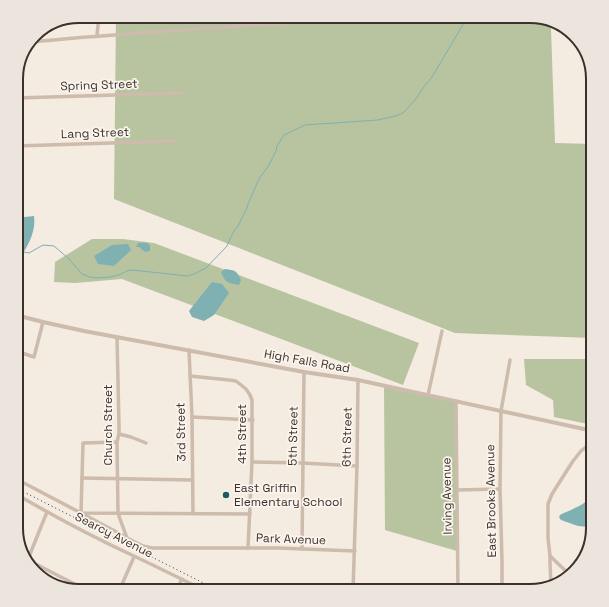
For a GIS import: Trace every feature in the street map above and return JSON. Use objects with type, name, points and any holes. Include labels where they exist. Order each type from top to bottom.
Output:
[{"type":"street","points":[[97,35],[98,23]]},
{"type":"street","points":[[38,41],[97,35],[286,23]]},
{"type":"street","name":"Spring Street","points":[[23,98],[183,92]]},
{"type":"street","name":"Lang Street","points":[[23,146],[175,141]]},
{"type":"street","name":"High Falls Road","points":[[23,317],[84,331],[304,372],[358,380],[586,429]]},
{"type":"street","points":[[23,354],[34,357],[43,322]]},
{"type":"street","points":[[428,395],[442,332]]},
{"type":"street","name":"Church Street","points":[[117,337],[119,434],[117,442],[118,513],[127,538]]},
{"type":"street","name":"3rd Street","points":[[189,350],[192,418],[192,513]]},
{"type":"street","name":"East Brooks Avenue","points":[[502,584],[500,489],[501,411],[510,360]]},
{"type":"street","name":"5th Street","points":[[302,549],[304,372]]},
{"type":"street","name":"4th Street","points":[[190,376],[236,381],[249,393],[252,400],[252,462],[248,548]]},
{"type":"street","name":"6th Street","points":[[353,584],[358,380]]},
{"type":"street","name":"Irving Avenue","points":[[456,401],[458,584]]},
{"type":"street","points":[[192,418],[252,420]]},
{"type":"street","points":[[119,434],[146,443]]},
{"type":"street","points":[[117,442],[83,443],[81,513],[250,514]]},
{"type":"street","points":[[551,580],[548,538],[549,499],[573,461],[586,447]]},
{"type":"street","points":[[252,462],[357,466]]},
{"type":"street","points":[[82,478],[192,480]]},
{"type":"street","name":"Park Avenue","points":[[23,483],[127,538],[143,546],[152,548],[302,549],[354,552]]},
{"type":"street","points":[[456,490],[500,489]]},
{"type":"street","name":"Searcy Avenue","points":[[23,498],[134,557],[192,584]]},
{"type":"street","points":[[30,554],[47,512]]},
{"type":"street","points":[[550,556],[566,571]]},
{"type":"street","points":[[122,584],[134,557]]},
{"type":"street","points":[[37,564],[73,583]]},
{"type":"street","points":[[180,584],[182,579]]},
{"type":"green space","points":[[116,23],[534,23],[544,25],[551,28],[555,143],[586,144],[586,338],[455,333],[114,199]]},
{"type":"green space","points":[[92,239],[123,239],[154,243],[419,343],[403,385],[122,279],[75,283],[54,282],[55,262]]},
{"type":"green space","points":[[524,359],[586,359],[586,424],[554,417],[553,400],[526,385]]},
{"type":"green space","points":[[384,387],[455,402],[457,551],[385,530]]},
{"type":"water","points":[[34,216],[32,235],[23,253],[23,217]]},
{"type":"water","points":[[138,243],[149,244],[150,251],[145,252],[139,247],[136,247]]},
{"type":"water","points":[[128,244],[131,250],[114,266],[98,264],[94,256],[112,245]]},
{"type":"water","points":[[225,269],[237,273],[241,280],[239,285],[230,283],[226,280],[221,272]]},
{"type":"water","points":[[212,282],[222,284],[229,293],[214,315],[204,321],[192,317],[189,311]]},
{"type":"water","points":[[586,502],[586,527],[578,526],[561,520],[559,517],[560,515]]},
{"type":"waterway","points":[[24,252],[29,253],[43,245],[54,246],[68,258],[82,274],[97,278],[111,277],[132,270],[188,276],[206,268],[227,246],[247,208],[259,179],[269,165],[277,146],[284,135],[305,125],[378,120],[403,113],[416,99],[432,77],[464,23]]},
{"type":"railway","points":[[23,492],[205,584]]},
{"type":"place","name":"East Griffin Elementary School","points":[[226,495]]}]
